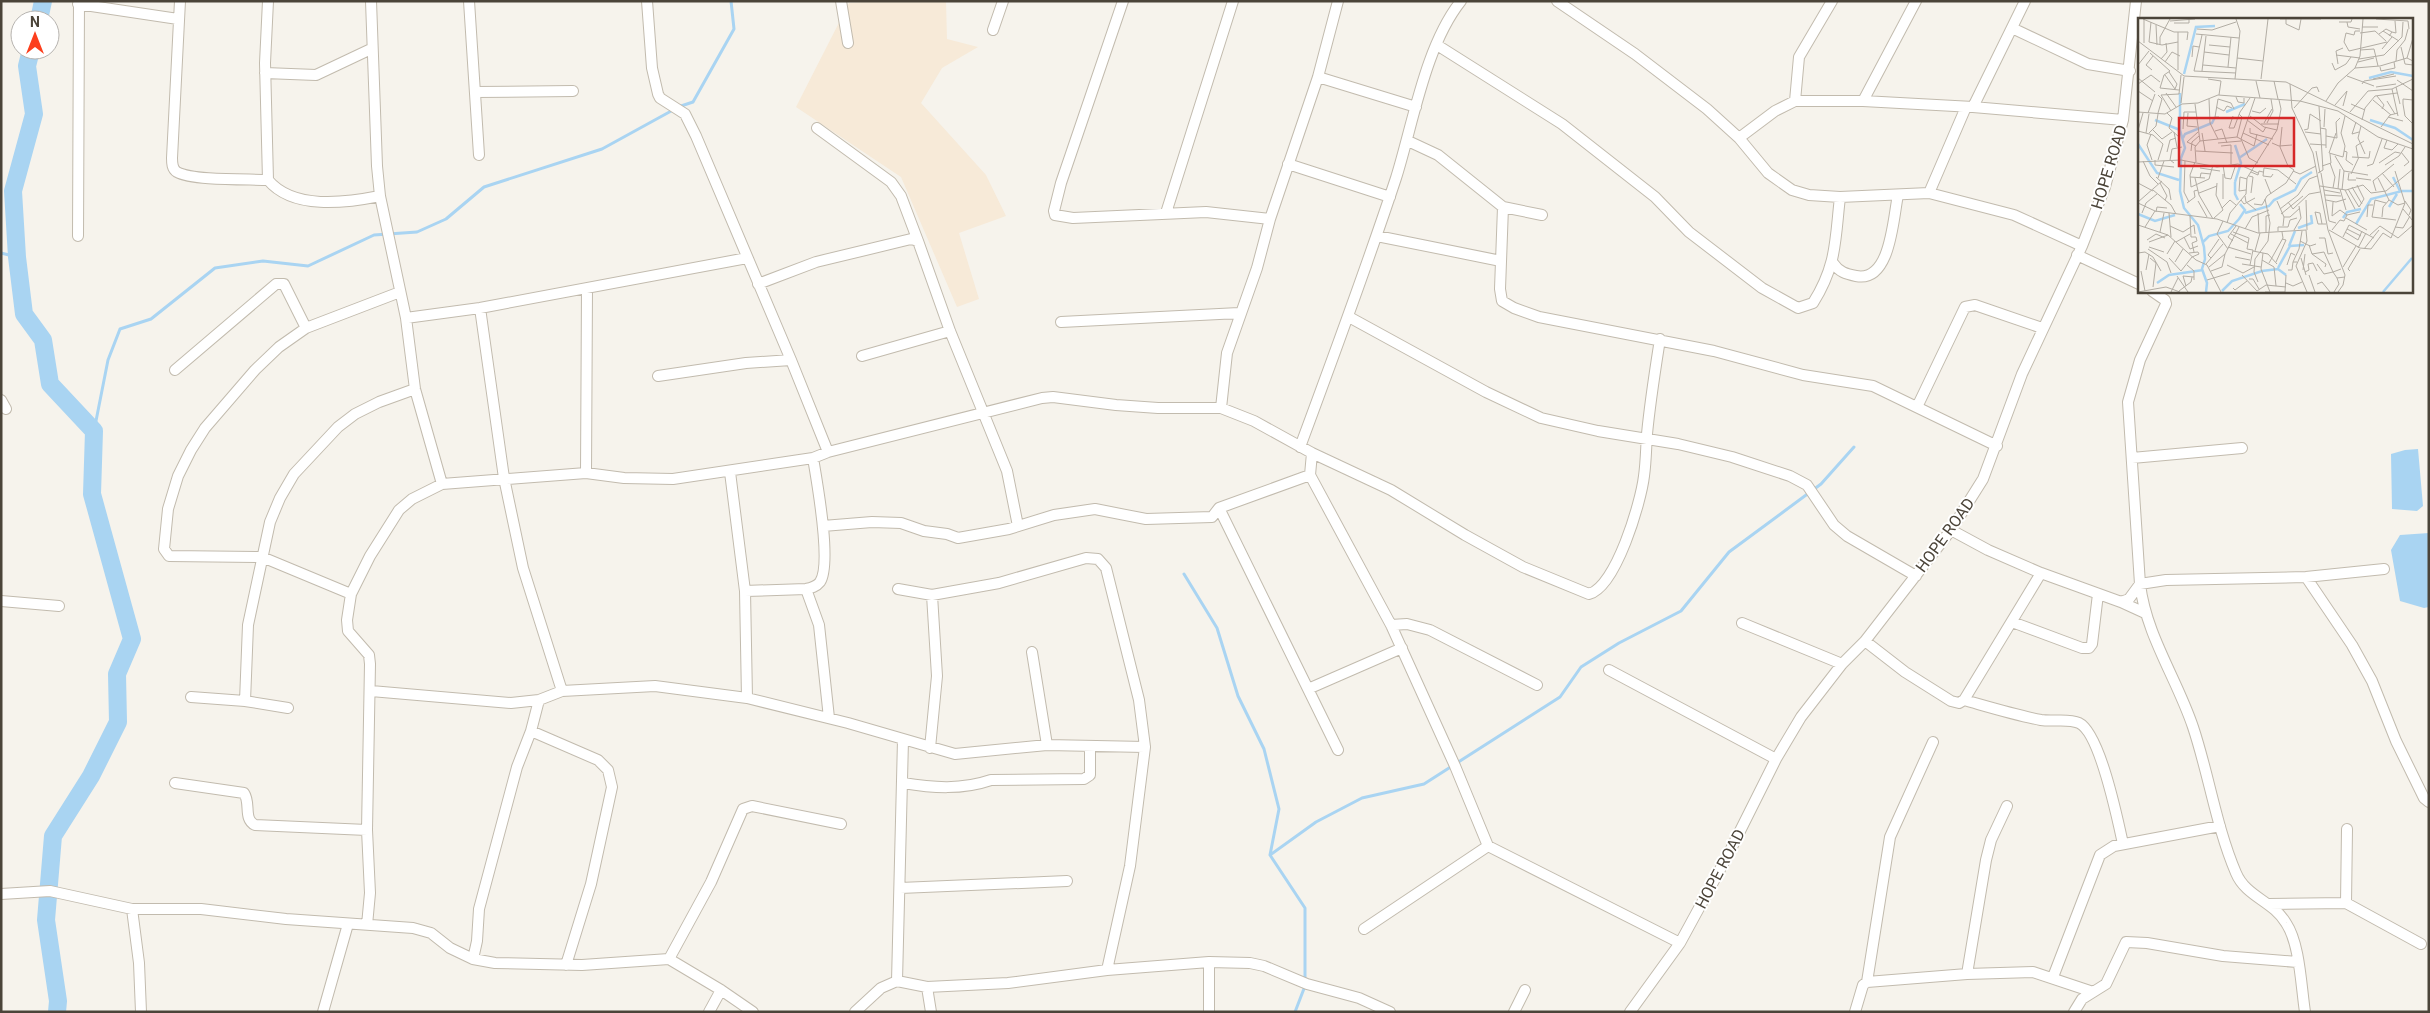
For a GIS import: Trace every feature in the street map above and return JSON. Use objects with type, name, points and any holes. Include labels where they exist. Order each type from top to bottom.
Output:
[{"type":"street","points":[[180,1],[172,167],[176,172],[202,177],[268,180],[282,193],[317,201],[348,203],[380,196]]},
{"type":"street","points":[[268,1],[265,73],[268,180]]},
{"type":"street","points":[[371,1],[380,196],[406,318],[415,389],[442,484]]},
{"type":"street","points":[[469,1],[479,155]]},
{"type":"street","points":[[647,1],[652,68],[658,94],[685,114],[791,360],[828,452]]},
{"type":"street","points":[[842,1],[848,43]]},
{"type":"street","points":[[993,30],[1003,1]]},
{"type":"street","points":[[1123,1],[1060,183],[1054,211],[1058,217],[1073,218],[1166,212],[1224,212],[1270,219]]},
{"type":"street","points":[[1166,212],[1233,1]]},
{"type":"street","points":[[1221,408],[1227,353],[1239,314],[1257,268],[1270,219],[1318,77],[1338,1]]},
{"type":"street","points":[[1300,447],[1377,236],[1437,44],[1461,1]]},
{"type":"street","points":[[1557,1],[1635,54],[1707,109],[1739,138],[1768,173],[1792,190],[1809,195],[1840,197],[1866,194],[1930,193],[2014,215],[2138,283]]},
{"type":"street","points":[[1795,101],[1799,57],[1832,1]]},
{"type":"street","points":[[1863,101],[1916,1]]},
{"type":"street","points":[[1930,193],[1970,107],[2025,1]]},
{"type":"street","name":"HOPE ROAD","points":[[1636,1010],[1680,943],[1729,853],[1776,759],[1801,717],[1842,664],[1865,641],[1916,576],[1951,530],[1984,479],[2022,374],[2042,328],[2080,251],[2105,187],[2123,120],[2130,71],[2136,1]]},
{"type":"street","points":[[78,236],[78,3],[178,19]]},
{"type":"street","points":[[2012,28],[2088,64],[2130,71]]},
{"type":"street","points":[[1437,44],[1562,124],[1655,197],[1689,232],[1762,288],[1798,308],[1813,303],[1825,284],[1833,263],[1840,197]]},
{"type":"street","points":[[265,73],[316,75],[372,49]]},
{"type":"street","points":[[1318,77],[1416,107]]},
{"type":"street","points":[[475,92],[573,91]]},
{"type":"street","points":[[1739,138],[1775,112],[1795,101],[1863,101],[1970,107],[2123,120]]},
{"type":"street","points":[[817,128],[891,182],[901,196],[950,331],[1007,471],[1018,526]]},
{"type":"street","points":[[1408,141],[1438,155],[1503,207],[1542,215]]},
{"type":"street","points":[[1288,164],[1390,197]]},
{"type":"street","points":[[1833,263],[1841,272],[1859,277],[1873,275],[1879,269],[1888,243],[1898,194]]},
{"type":"street","points":[[1503,207],[1502,301],[1514,308],[1539,317],[1660,339],[1714,351],[1791,372],[1872,386],[1997,446]]},
{"type":"street","points":[[1377,236],[1501,261]]},
{"type":"street","points":[[758,284],[816,262],[911,239],[918,241]]},
{"type":"street","points":[[406,318],[480,308],[747,258]]},
{"type":"street","points":[[175,370],[276,284],[284,284],[306,328]]},
{"type":"street","points":[[586,472],[587,288]]},
{"type":"street","points":[[351,594],[262,557],[169,556],[164,549],[168,509],[178,476],[205,428],[255,370],[279,347],[306,328],[400,292]]},
{"type":"street","points":[[2153,292],[2165,300],[2166,304],[2140,360],[2130,394],[2129,429],[2140,584],[2145,613],[2192,724],[2220,826],[2236,873],[2242,885],[2252,895],[2269,904],[2286,923],[2293,941],[2305,1012]]},
{"type":"street","points":[[1917,407],[1965,307],[1975,305],[2042,328]]},
{"type":"street","points":[[480,308],[504,478],[523,568],[562,691]]},
{"type":"street","points":[[1061,322],[1239,314]]},
{"type":"street","points":[[1349,317],[1486,392],[1540,418],[1598,431],[1647,438],[1732,457],[1790,476],[1807,485],[1834,525],[1847,536],[1916,576]]},
{"type":"street","points":[[862,356],[950,331]]},
{"type":"street","points":[[367,925],[370,892],[367,830],[371,691],[369,655],[348,631],[346,620],[351,594],[370,556],[395,514],[412,499],[442,484],[586,472],[624,478],[673,479],[730,472],[813,458],[828,452],[1030,400],[1054,396],[1116,405],[1184,409],[1221,408],[1254,421],[1300,447],[1391,490],[1465,536],[1523,567],[1589,594],[1596,592],[1605,582],[1622,551],[1636,513],[1644,477],[1647,438],[1660,339]]},
{"type":"street","points":[[658,376],[746,363],[791,360]]},
{"type":"street","points":[[244,701],[248,626],[270,522],[280,498],[306,460],[338,427],[355,414],[378,402],[415,389]]},
{"type":"street","points":[[2132,458],[2242,448]]},
{"type":"street","points":[[1312,453],[1310,475],[1391,625],[1455,766],[1488,846],[1680,943]]},
{"type":"street","points":[[745,591],[806,589],[814,587],[820,582],[823,571],[823,526],[813,458]]},
{"type":"street","points":[[730,472],[745,591],[747,698]]},
{"type":"street","points":[[823,526],[872,522],[901,523],[924,531],[947,534],[958,538],[1018,526],[1054,515],[1095,509],[1146,519],[1212,517],[1219,508],[1310,475]]},
{"type":"street","points":[[1219,508],[1338,750]]},
{"type":"street","points":[[1951,530],[1988,550],[2042,574],[2121,602],[2145,613]]},
{"type":"street","points":[[898,589],[932,594],[999,583],[1086,558],[1098,559],[1106,568],[1140,700],[1145,746],[1130,866],[1107,970]]},
{"type":"street","points":[[2121,602],[2129,599],[2140,584],[2166,580],[2306,576],[2384,569]]},
{"type":"street","points":[[1865,641],[1905,672],[1952,701],[1959,703],[1964,700],[2042,574]]},
{"type":"street","points":[[2306,576],[2352,645],[2372,682],[2396,741],[2424,798],[2429,802]]},
{"type":"street","points":[[806,589],[820,625],[829,718]]},
{"type":"street","points":[[930,748],[938,676],[932,594]]},
{"type":"street","points":[[2012,622],[2082,648],[2088,648],[2092,644],[2098,594]]},
{"type":"street","points":[[1,601],[59,606]]},
{"type":"street","points":[[1742,623],[1842,664]]},
{"type":"street","points":[[1391,625],[1407,624],[1430,630],[1536,685]]},
{"type":"street","points":[[1308,689],[1402,648]]},
{"type":"street","points":[[1032,652],[1047,745]]},
{"type":"street","points":[[1609,670],[1776,759]]},
{"type":"street","points":[[371,691],[511,703],[539,700],[562,691],[655,686],[747,698],[829,718],[930,748],[964,754],[1047,745],[1145,746]]},
{"type":"street","points":[[192,697],[244,701],[288,708]]},
{"type":"street","points":[[473,960],[477,941],[479,909],[517,768],[531,731],[539,700]]},
{"type":"street","points":[[1964,700],[2044,720],[2079,723],[2085,728],[2105,770],[2123,844]]},
{"type":"street","points":[[531,731],[598,760],[608,770],[612,787],[591,884],[566,965]]},
{"type":"street","points":[[897,981],[903,740]]},
{"type":"street","points":[[1867,982],[1890,837],[1933,742]]},
{"type":"street","points":[[903,783],[935,789],[982,784],[991,780],[1084,779],[1090,774],[1090,746]]},
{"type":"street","points":[[175,783],[244,793],[246,795],[248,817],[251,823],[256,825],[367,830]]},
{"type":"street","points":[[669,959],[711,882],[743,809],[752,806],[841,824]]},
{"type":"street","points":[[1967,974],[1986,860],[1991,840],[2007,806]]},
{"type":"street","points":[[2053,977],[2100,855],[2106,849],[2123,844],[2220,826]]},
{"type":"street","points":[[2346,903],[2347,829]]},
{"type":"street","points":[[1364,929],[1488,846]]},
{"type":"street","points":[[900,888],[1067,881]]},
{"type":"street","points":[[1,894],[50,891],[132,909],[201,909],[426,930],[450,948],[473,960],[494,963],[566,965],[669,959],[721,990],[753,1012]]},
{"type":"street","points":[[2269,904],[2346,903],[2421,944]]},
{"type":"street","points":[[132,909],[139,963],[141,1012]]},
{"type":"street","points":[[323,1012],[348,924]]},
{"type":"street","points":[[2074,1012],[2082,999],[2106,984],[2126,942],[2223,956],[2297,962]]},
{"type":"street","points":[[1208,962],[1209,1012]]},
{"type":"street","points":[[856,1012],[876,991],[897,981],[927,986],[1026,982],[1107,970],[1208,962],[1250,963],[1264,966],[1305,983],[1359,998],[1390,1012]]},
{"type":"street","points":[[1854,1012],[1863,985],[1867,982],[1967,974],[2033,972],[2053,977],[2093,992]]},
{"type":"street","points":[[927,986],[932,1012]]},
{"type":"street","points":[[709,1012],[721,990]]},
{"type":"street","points":[[1514,1012],[1525,990]]},
{"type":"shaded area","points":[[946,1],[947,39],[978,47],[942,68],[921,103],[986,175],[1006,216],[959,233],[979,299],[957,307],[901,177],[796,107],[849,3]]},
{"type":"water","points":[[2418,449],[2423,506],[2417,511],[2392,509],[2391,454]]},
{"type":"water","points":[[2429,533],[2429,607],[2424,608],[2400,601],[2391,550],[2400,535]]},
{"type":"waterway","points":[[41,10],[43,1]]},
{"type":"waterway","points":[[678,107],[693,102],[734,29],[731,1]]},
{"type":"waterway","points":[[28,60],[27,66],[34,114],[13,191],[17,257],[24,314],[43,340],[50,384],[94,431],[92,494],[132,639],[117,674],[118,722],[91,776],[53,836],[46,920],[58,1001],[57,1012]]},
{"type":"waterway","points":[[94,431],[108,360],[120,329],[151,319],[215,268],[263,261],[308,266],[374,235],[417,232],[446,219],[484,187],[602,149],[673,110]]},
{"type":"waterway","points":[[1,253],[17,257]]},
{"type":"waterway","points":[[1270,855],[1316,822],[1362,798],[1424,784],[1560,697],[1581,667],[1619,643],[1681,611],[1729,552],[1821,484],[1854,447]]},
{"type":"waterway","points":[[1184,574],[1217,628],[1238,696],[1264,749],[1279,809],[1270,855],[1305,908],[1305,980]]},
{"type":"waterway","points":[[1295,1012],[1305,986]]}]
